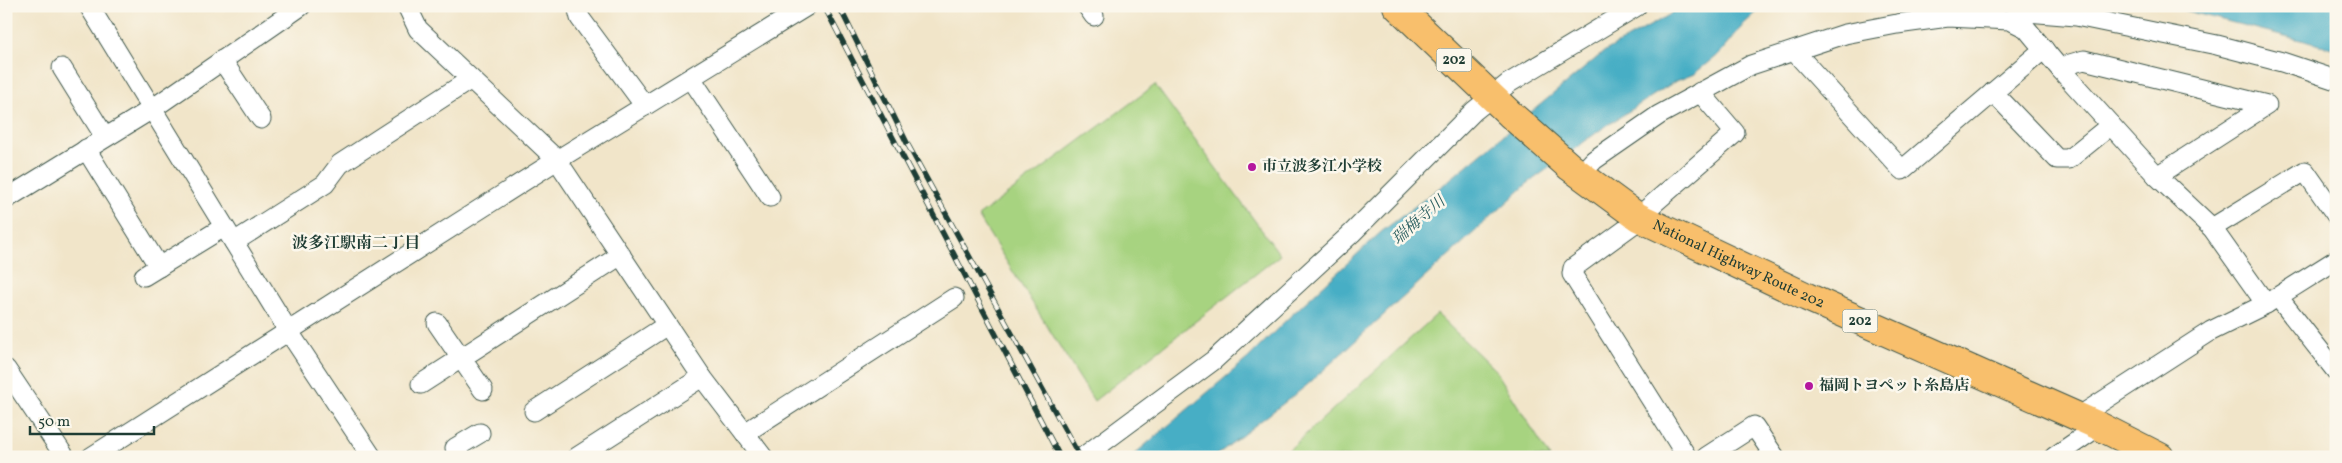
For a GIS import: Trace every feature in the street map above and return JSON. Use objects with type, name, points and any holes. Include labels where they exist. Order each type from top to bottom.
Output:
[{"type":"highway","name":"National Highway Route 202","points":[[1397,6],[1502,105],[1576,171],[1638,216],[1816,301],[2089,422],[2160,457]]},
{"type":"street","points":[[89,6],[289,332],[372,457]]},
{"type":"street","points":[[407,6],[418,29],[557,160],[702,377],[763,457]]},
{"type":"street","points":[[577,6],[580,18],[645,106]]},
{"type":"street","points":[[90,457],[557,160],[807,6]]},
{"type":"street","points":[[1083,457],[1214,360],[1352,233],[1474,111],[1502,105],[1509,83],[1613,12],[1637,6]]},
{"type":"street","points":[[6,199],[152,108],[296,8]]},
{"type":"street","points":[[2010,20],[2025,12],[2076,16],[2217,45],[2282,62],[2336,80]]},
{"type":"street","points":[[1576,171],[1658,115],[1751,65],[1845,34],[1897,24],[1948,17],[2010,20],[2026,28],[2061,70],[2157,176],[2212,228],[2272,300],[2336,371]]},
{"type":"street","points":[[1794,51],[1902,170],[2044,49]]},
{"type":"street","points":[[222,60],[260,119]]},
{"type":"street","points":[[2061,70],[2070,64],[2084,60],[2267,105],[2157,176]]},
{"type":"street","points":[[62,68],[105,137]]},
{"type":"street","points":[[691,78],[770,197]]},
{"type":"street","points":[[86,149],[151,271],[229,234],[325,184],[340,164],[471,79]]},
{"type":"street","points":[[1687,457],[1572,274],[1573,268],[1632,225],[1638,216],[1735,133],[1700,92]]},
{"type":"street","points":[[1994,92],[2058,159],[2069,159],[2111,125]]},
{"type":"street","points":[[2212,228],[2305,171],[2336,215]]},
{"type":"street","points":[[421,384],[621,255]]},
{"type":"street","points":[[2054,457],[2089,422],[2211,331],[2272,300],[2336,260]]},
{"type":"street","points":[[745,433],[954,298]]},
{"type":"street","points":[[437,323],[483,390]]},
{"type":"street","points":[[534,411],[667,325]]},
{"type":"street","points":[[6,369],[65,457]]},
{"type":"street","points":[[577,457],[702,377]]},
{"type":"street","points":[[1706,457],[1754,426],[1774,457]]},
{"type":"street","points":[[460,457],[455,448],[480,433]]},
{"type":"green space","points":[[1155,85],[1280,255],[1094,401],[978,216]]},
{"type":"green space","points":[[1437,314],[1496,371],[1550,457],[1281,457]]},
{"type":"water","name":"瑞梅寺川","points":[[1685,6],[1769,6],[1760,9],[1744,24],[1721,52],[1694,74],[1674,82],[1603,128],[1527,184],[1306,386],[1214,457],[1131,457],[1247,359],[1381,232],[1443,185],[1605,51]]},
{"type":"water","points":[[2167,6],[2336,6],[2336,49]]},
{"type":"railway","points":[[824,6],[1060,457]]},
{"type":"railway","points":[[839,6],[908,145],[1080,457]]},
{"type":"place","name":"市立波多江小学校","points":[[1252,167]]},
{"type":"place","name":"福岡トヨペット糸島店","points":[[1809,386]]},
{"type":"district","name":"波多江駅南二丁目","points":[[356,244]]}]
